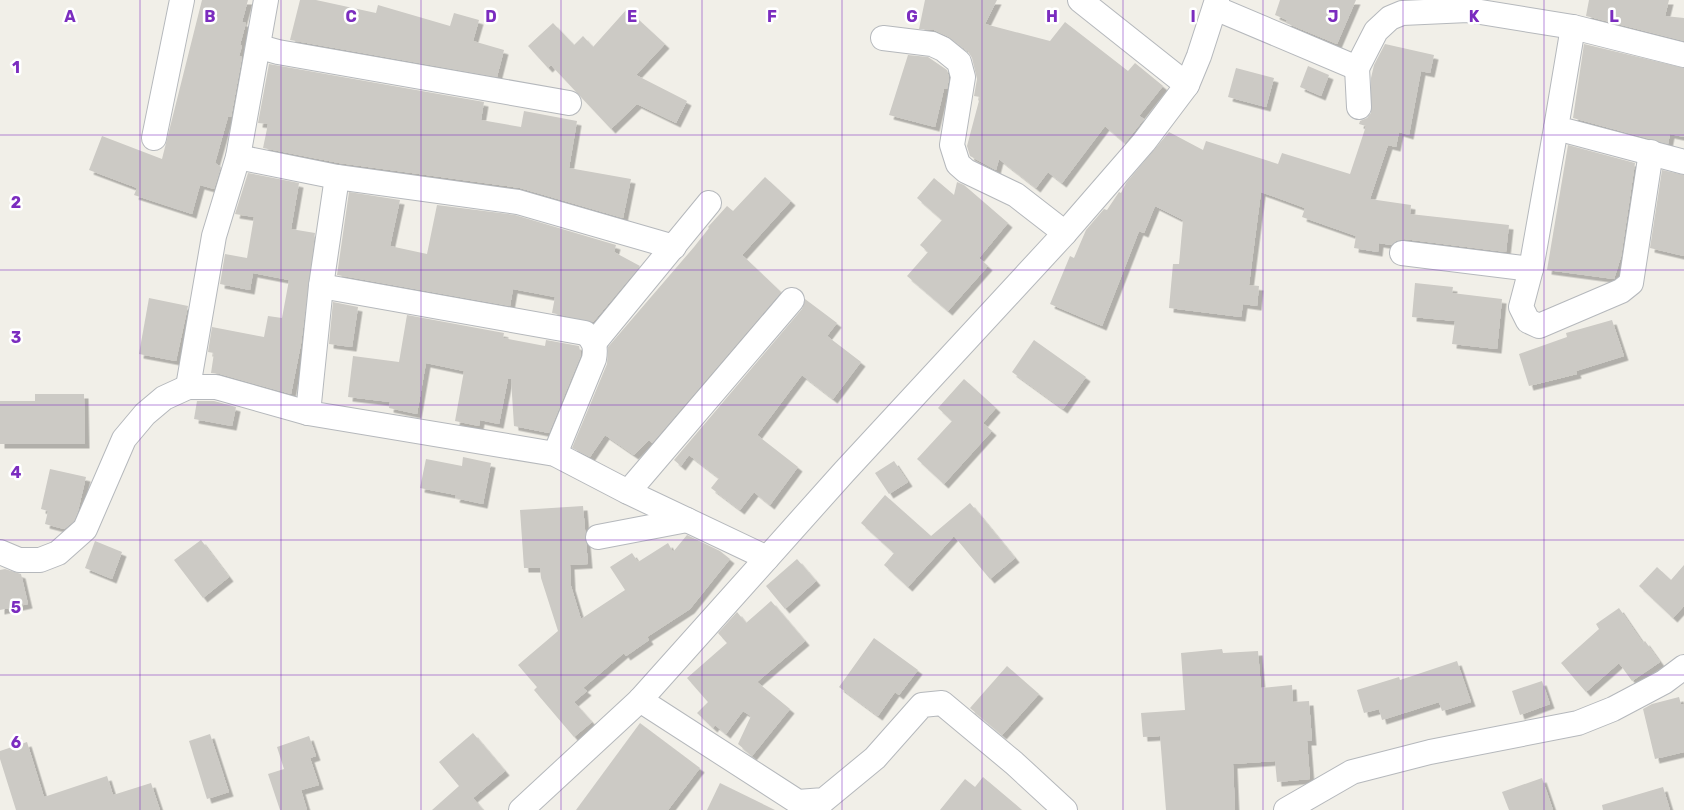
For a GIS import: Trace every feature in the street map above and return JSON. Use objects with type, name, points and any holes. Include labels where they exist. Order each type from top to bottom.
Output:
[{"type":"street","points":[[154,138],[182,0]]},
{"type":"street","points":[[188,387],[214,236],[238,157],[260,47],[266,0]]},
{"type":"street","points":[[1080,0],[1187,85]]},
{"type":"street","points":[[521,810],[640,700],[767,558],[1065,233],[1149,136],[1187,85],[1216,4],[1358,68]]},
{"type":"street","points":[[1359,107],[1358,68],[1376,31],[1392,9],[1402,14],[1468,10],[1573,27],[1684,55]]},
{"type":"street","points":[[1573,27],[1522,307],[1528,321],[1539,326],[1621,291],[1631,283],[1651,152]]},
{"type":"street","points":[[883,38],[932,44],[943,49],[959,62],[963,77],[952,145],[958,164],[966,170],[1016,195],[1065,233]]},
{"type":"street","points":[[260,47],[288,54],[570,102]]},
{"type":"street","points":[[1556,128],[1684,162]]},
{"type":"street","points":[[238,157],[337,177],[518,202],[674,247]]},
{"type":"street","points":[[308,413],[321,286],[337,177]]},
{"type":"street","points":[[555,454],[594,360],[594,343],[709,203]]},
{"type":"street","points":[[1402,253],[1530,269]]},
{"type":"street","points":[[321,286],[585,333],[594,343]]},
{"type":"street","points":[[628,492],[792,300]]},
{"type":"street","points":[[0,552],[19,560],[40,560],[58,553],[72,542],[85,529],[124,439],[145,414],[164,398],[188,387],[216,388],[308,413],[555,454],[628,492],[767,558]]},
{"type":"street","points":[[598,537],[687,520]]},
{"type":"street","points":[[1286,810],[1352,772],[1430,752],[1578,723],[1613,709],[1664,682],[1684,667]]},
{"type":"street","points":[[640,700],[797,806],[824,800],[875,758],[922,705],[942,703],[1014,763],[1065,810]]},
{"type":"building","points":[[202,0],[248,0],[242,22],[246,23],[240,45],[242,46],[239,56],[242,57],[231,117],[228,117],[215,163],[221,167],[214,189],[200,185],[192,214],[134,195],[137,188],[89,170],[102,136],[162,159]]},
{"type":"building","points":[[300,0],[316,0],[376,13],[378,5],[450,26],[454,13],[479,20],[473,41],[504,50],[497,77],[290,40]]},
{"type":"building","points":[[925,0],[997,0],[985,24],[1050,41],[1065,22],[1128,71],[1135,63],[1163,86],[1139,116],[1144,119],[1125,143],[1105,126],[1062,183],[1048,172],[1036,188],[999,159],[996,170],[970,156],[967,146],[980,97],[974,96],[977,79],[972,58],[968,51],[949,37],[934,30],[919,29]]},
{"type":"building","points":[[1280,0],[1356,0],[1337,44],[1286,23],[1287,20],[1275,15]]},
{"type":"building","points":[[1589,0],[1669,0],[1665,16],[1684,18],[1684,41],[1586,16]]},
{"type":"building","points":[[627,9],[665,44],[636,75],[687,101],[676,123],[637,104],[611,129],[551,65],[548,68],[528,46],[553,23],[574,45],[583,36],[593,47]]},
{"type":"building","points":[[1385,44],[1434,55],[1430,73],[1421,71],[1409,135],[1399,132],[1396,147],[1388,145],[1370,199],[1411,205],[1410,214],[1509,225],[1506,252],[1404,239],[1396,241],[1391,245],[1379,243],[1378,252],[1354,248],[1356,236],[1302,217],[1305,208],[1261,192],[1249,285],[1259,286],[1257,306],[1243,304],[1241,317],[1169,308],[1173,264],[1179,264],[1183,220],[1155,206],[1144,233],[1139,231],[1102,326],[1050,304],[1070,256],[1074,258],[1086,230],[1104,209],[1107,210],[1119,192],[1121,193],[1126,183],[1169,132],[1203,150],[1206,141],[1278,164],[1282,153],[1350,174],[1366,126],[1359,124],[1360,121],[1367,118],[1371,113],[1371,78],[1374,65]]},
{"type":"building","points":[[1584,44],[1684,68],[1684,137],[1670,134],[1668,144],[1573,118]]},
{"type":"building","points":[[908,55],[928,57],[947,70],[949,78],[947,89],[944,89],[935,127],[889,115]]},
{"type":"building","points":[[269,64],[484,102],[481,120],[521,127],[524,111],[577,121],[569,168],[631,179],[623,218],[520,188],[339,163],[263,148],[268,124],[258,123]]},
{"type":"building","points":[[1308,66],[1329,75],[1321,96],[1300,87]]},
{"type":"building","points":[[1236,68],[1274,78],[1266,107],[1228,97]]},
{"type":"building","points":[[1568,145],[1635,163],[1621,257],[1614,279],[1547,270]]},
{"type":"building","points":[[1662,170],[1684,175],[1684,256],[1650,248]]},
{"type":"building","points":[[248,173],[299,183],[291,229],[315,233],[301,344],[291,394],[211,373],[214,353],[208,352],[212,327],[264,337],[268,316],[282,318],[289,280],[253,273],[250,290],[220,284],[225,254],[247,258],[254,217],[235,214]]},
{"type":"building","points":[[765,177],[791,201],[742,255],[781,292],[652,443],[649,440],[634,455],[605,435],[590,457],[572,448],[607,364],[608,347],[727,206],[733,211]]},
{"type":"building","points":[[934,178],[954,195],[957,182],[964,185],[1008,223],[979,258],[988,266],[948,311],[907,276],[928,252],[920,245],[942,220],[917,198]]},
{"type":"building","points":[[349,192],[400,200],[390,246],[427,254],[437,205],[515,215],[616,245],[614,252],[640,266],[593,322],[552,313],[555,297],[513,289],[510,306],[337,275]]},
{"type":"building","points":[[1415,283],[1453,287],[1452,293],[1502,299],[1497,349],[1452,344],[1455,321],[1412,317]]},
{"type":"building","points":[[149,298],[188,306],[176,361],[139,354]]},
{"type":"building","points":[[805,299],[837,323],[827,336],[861,362],[833,399],[802,375],[757,435],[798,467],[770,505],[754,492],[740,510],[711,488],[719,478],[689,455],[681,466],[674,460],[802,309]]},
{"type":"building","points":[[333,302],[358,307],[352,347],[329,344]]},
{"type":"building","points":[[407,315],[504,333],[503,338],[545,346],[546,340],[579,346],[581,355],[549,433],[514,426],[511,379],[508,379],[499,424],[480,420],[479,426],[455,421],[464,371],[426,363],[417,414],[389,408],[390,402],[348,397],[353,356],[399,362]]},
{"type":"building","points":[[1612,320],[1624,356],[1576,371],[1577,374],[1529,386],[1519,354],[1567,337],[1566,333]]},
{"type":"building","points":[[1034,340],[1086,377],[1063,409],[1012,372]]},
{"type":"building","points":[[964,379],[996,408],[983,423],[992,431],[944,484],[917,459],[952,421],[938,408]]},
{"type":"building","points":[[35,394],[84,394],[85,444],[0,444],[0,401],[35,401]]},
{"type":"building","points":[[197,401],[214,401],[236,407],[232,426],[194,419]]},
{"type":"building","points":[[463,457],[491,463],[483,504],[455,498],[456,495],[420,488],[426,459],[462,466]]},
{"type":"building","points":[[894,461],[908,482],[889,494],[875,473]]},
{"type":"building","points":[[50,469],[86,477],[74,521],[64,529],[45,524],[48,511],[41,509]]},
{"type":"building","points":[[885,495],[931,536],[970,503],[1015,558],[990,579],[954,536],[908,587],[884,565],[894,553],[861,523]]},
{"type":"building","points":[[583,506],[588,564],[570,565],[571,586],[581,619],[625,590],[610,567],[632,553],[638,562],[668,543],[673,552],[687,535],[720,551],[730,559],[690,609],[647,637],[649,640],[626,656],[624,653],[583,688],[587,691],[574,702],[592,722],[574,737],[534,690],[537,687],[518,665],[558,631],[541,578],[540,568],[524,568],[520,510]]},
{"type":"building","points":[[201,540],[229,577],[203,598],[174,560]]},
{"type":"building","points":[[95,541],[122,552],[112,579],[85,568]]},
{"type":"building","points":[[797,559],[816,581],[785,609],[766,586]]},
{"type":"building","points":[[1684,565],[1684,606],[1673,618],[1639,586],[1657,567],[1671,580]]},
{"type":"building","points":[[5,569],[21,574],[28,604],[0,610],[0,570]]},
{"type":"building","points":[[771,601],[805,641],[757,682],[790,709],[752,756],[738,744],[751,716],[743,711],[726,734],[715,725],[713,728],[697,713],[708,702],[687,678],[727,643],[718,633],[737,612],[746,623]]},
{"type":"building","points":[[1619,608],[1643,643],[1645,641],[1660,662],[1632,681],[1619,663],[1586,692],[1561,663],[1599,629],[1596,624]]},
{"type":"building","points":[[874,638],[918,670],[899,695],[895,692],[878,716],[839,687]]},
{"type":"building","points":[[1222,649],[1223,653],[1258,651],[1261,688],[1292,685],[1293,702],[1309,701],[1312,741],[1307,741],[1310,779],[1277,782],[1275,761],[1233,764],[1235,810],[1166,810],[1160,736],[1143,737],[1141,713],[1185,710],[1181,653]]},
{"type":"building","points":[[1457,661],[1471,702],[1442,711],[1439,702],[1382,720],[1379,709],[1364,713],[1357,690],[1399,677],[1400,680]]},
{"type":"building","points":[[1007,666],[1039,694],[1002,735],[970,708]]},
{"type":"building","points":[[1542,681],[1550,704],[1520,715],[1512,691]]},
{"type":"building","points":[[1679,697],[1681,704],[1684,704],[1684,752],[1655,759],[1643,709],[1652,704]]},
{"type":"building","points":[[640,723],[700,768],[668,810],[576,810]]},
{"type":"building","points":[[473,733],[505,771],[473,798],[483,810],[432,810],[459,786],[439,762]]},
{"type":"building","points":[[210,734],[229,792],[207,799],[189,741]]},
{"type":"building","points":[[309,736],[316,756],[310,758],[319,785],[301,790],[307,810],[280,810],[268,774],[284,769],[277,747]]},
{"type":"building","points":[[27,742],[44,797],[107,776],[113,795],[151,783],[160,810],[16,810],[0,759],[0,751]]},
{"type":"building","points":[[983,777],[1022,810],[940,810],[965,779],[975,787]]},
{"type":"building","points":[[1542,778],[1553,810],[1509,810],[1502,792]]},
{"type":"building","points":[[720,783],[775,810],[707,810]]},
{"type":"building","points":[[1663,787],[1670,810],[1603,810],[1602,805]]}]
